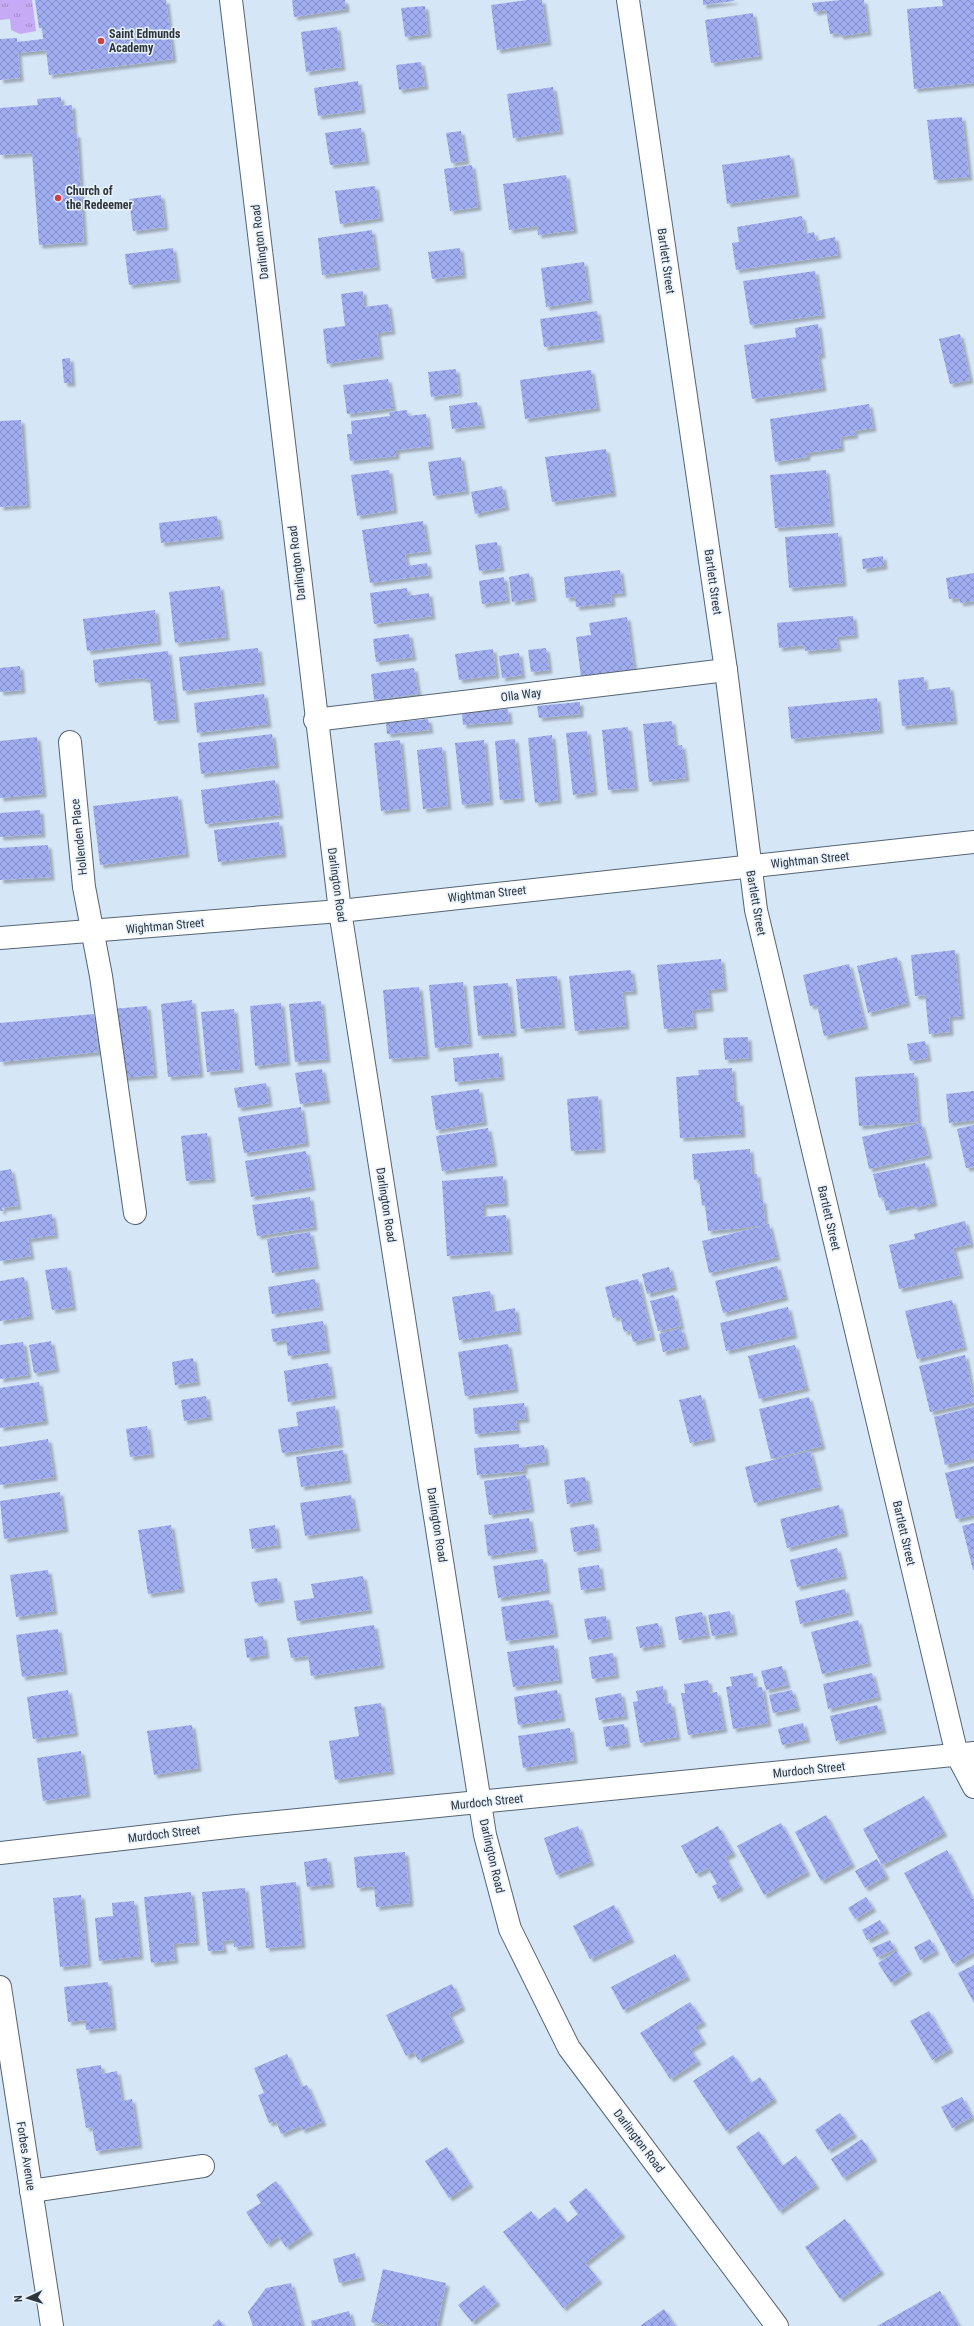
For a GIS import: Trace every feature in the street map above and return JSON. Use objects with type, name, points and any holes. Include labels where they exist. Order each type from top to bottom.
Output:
[{"type":"street","name":"Darlington Road","points":[[231,0],[340,911],[485,1835],[510,1929],[569,2048],[777,2326]]},
{"type":"street","name":"Bartlett Street","points":[[628,0],[726,670],[756,910],[974,1786]]},
{"type":"street","name":"Olla Way","points":[[316,720],[726,670]]},
{"type":"street","name":"Hollenden Place","points":[[70,742],[84,887],[101,976],[135,1213]]},
{"type":"street","name":"Wightman Street","points":[[0,938],[92,932],[340,911],[974,842]]},
{"type":"street","name":"Murdoch Street","points":[[0,1853],[236,1826],[965,1754]]},
{"type":"street","name":"Forbes Avenue","points":[[0,1987],[52,2326]]},
{"type":"street","points":[[32,2191],[203,2166]]},
{"type":"green space","points":[[0,0],[32,0],[36,31],[20,34],[11,30],[10,19],[0,20]]},
{"type":"building","name":"Saint Edmunds Academy","points":[[35,0],[166,0],[173,59],[49,75],[46,50],[18,53],[20,78],[0,80],[0,39],[17,38],[17,42],[43,39],[42,28],[39,28]]},
{"type":"building","points":[[292,0],[345,0],[346,9],[294,17]]},
{"type":"building","points":[[527,0],[542,0],[548,42],[497,50],[491,5]]},
{"type":"building","points":[[703,0],[734,0],[734,1],[703,5]]},
{"type":"building","points":[[841,0],[864,0],[868,32],[840,36],[839,33],[830,34],[826,10],[814,12],[812,3]]},
{"type":"building","points":[[942,0],[974,0],[974,83],[914,89],[907,9],[943,6]]},
{"type":"building","points":[[425,6],[428,34],[405,37],[401,8]]},
{"type":"building","points":[[753,13],[759,56],[711,63],[705,20]]},
{"type":"building","points":[[337,27],[342,67],[306,72],[301,32]]},
{"type":"building","points":[[421,62],[425,86],[399,90],[396,65]]},
{"type":"building","points":[[358,81],[362,110],[318,116],[314,88]]},
{"type":"building","points":[[553,87],[560,131],[513,138],[507,94]]},
{"type":"building","name":"Church of the Redeemer","points":[[61,97],[61,106],[72,105],[74,134],[77,134],[84,242],[39,245],[32,153],[0,155],[0,108],[38,105],[37,99]]},
{"type":"building","points":[[962,117],[969,177],[934,180],[927,120]]},
{"type":"building","points":[[361,128],[366,161],[330,165],[325,133]]},
{"type":"building","points":[[461,131],[466,161],[451,163],[446,133]]},
{"type":"building","points":[[790,155],[796,194],[727,204],[722,165]]},
{"type":"building","points":[[472,165],[478,207],[450,211],[444,169]]},
{"type":"building","points":[[566,175],[574,230],[538,235],[537,226],[509,230],[503,184]]},
{"type":"building","points":[[375,186],[380,218],[340,224],[335,191]]},
{"type":"building","points":[[161,195],[165,227],[133,231],[129,199]]},
{"type":"building","points":[[802,216],[805,234],[814,232],[816,241],[835,237],[838,255],[736,270],[732,243],[739,242],[737,227]]},
{"type":"building","points":[[372,230],[377,267],[322,275],[318,238]]},
{"type":"building","points":[[173,248],[177,279],[129,285],[125,254]]},
{"type":"building","points":[[460,248],[463,275],[432,279],[428,252]]},
{"type":"building","points":[[584,262],[589,300],[546,307],[541,268]]},
{"type":"building","points":[[815,271],[822,315],[750,325],[743,281]]},
{"type":"building","points":[[363,291],[364,307],[388,304],[392,331],[377,333],[380,356],[327,364],[323,329],[345,326],[341,294]]},
{"type":"building","points":[[597,311],[601,339],[544,347],[540,319]]},
{"type":"building","points":[[818,324],[822,355],[818,355],[823,388],[752,399],[744,345],[796,337],[795,328]]},
{"type":"building","points":[[960,334],[970,380],[950,384],[939,339]]},
{"type":"building","points":[[70,358],[72,383],[64,383],[62,359]]},
{"type":"building","points":[[456,369],[459,393],[431,397],[428,372]]},
{"type":"building","points":[[591,370],[597,408],[525,419],[520,380]]},
{"type":"building","points":[[388,379],[393,408],[347,414],[343,385]]},
{"type":"building","points":[[477,402],[482,425],[452,429],[449,406]]},
{"type":"building","points":[[869,404],[873,428],[854,431],[855,435],[840,437],[841,448],[807,453],[807,457],[775,462],[770,419]]},
{"type":"building","points":[[407,410],[408,416],[426,414],[430,446],[396,450],[396,456],[350,461],[347,434],[352,434],[351,421],[390,416],[389,412]]},
{"type":"building","points":[[21,420],[27,505],[0,507],[0,421]]},
{"type":"building","points":[[606,449],[613,493],[552,502],[545,457]]},
{"type":"building","points":[[461,457],[466,491],[433,496],[428,462]]},
{"type":"building","points":[[389,470],[394,510],[357,516],[351,475]]},
{"type":"building","points":[[826,470],[831,523],[775,528],[770,475]]},
{"type":"building","points":[[502,486],[506,507],[475,514],[471,492]]},
{"type":"building","points":[[217,516],[220,536],[161,543],[159,523]]},
{"type":"building","points":[[423,521],[428,551],[405,554],[407,566],[427,563],[429,575],[370,583],[362,530]]},
{"type":"building","points":[[838,533],[843,583],[789,588],[785,537]]},
{"type":"building","points":[[497,542],[501,568],[479,571],[475,545]]},
{"type":"building","points":[[883,556],[884,566],[863,569],[862,559]]},
{"type":"building","points":[[620,570],[623,593],[611,594],[612,603],[576,607],[575,597],[566,598],[564,577]]},
{"type":"building","points":[[529,573],[533,598],[512,602],[509,577]]},
{"type":"building","points":[[974,573],[974,601],[960,603],[959,598],[949,599],[946,578]]},
{"type":"building","points":[[504,577],[507,600],[482,604],[479,581]]},
{"type":"building","points":[[220,586],[226,637],[175,643],[169,592]]},
{"type":"building","points":[[407,588],[408,596],[429,593],[432,616],[374,624],[370,593]]},
{"type":"building","points":[[155,610],[158,642],[87,651],[83,619]]},
{"type":"building","points":[[853,616],[855,635],[836,637],[838,648],[805,651],[804,645],[779,648],[777,623]]},
{"type":"building","points":[[627,617],[634,670],[581,677],[576,637],[591,635],[589,623]]},
{"type":"building","points":[[409,634],[413,657],[376,662],[373,639]]},
{"type":"building","points":[[258,648],[262,682],[183,691],[179,657]]},
{"type":"building","points":[[546,648],[549,670],[531,672],[528,650]]},
{"type":"building","points":[[493,649],[496,675],[459,680],[455,654]]},
{"type":"building","points":[[168,651],[176,719],[154,721],[150,680],[140,678],[95,683],[93,660]]},
{"type":"building","points":[[519,653],[522,675],[502,678],[499,656]]},
{"type":"building","points":[[20,666],[22,690],[0,692],[0,668]]},
{"type":"building","points":[[414,668],[418,694],[374,700],[371,674]]},
{"type":"building","points":[[924,677],[925,690],[950,687],[954,721],[902,726],[898,680]]},
{"type":"building","points":[[264,694],[268,724],[197,733],[194,703]]},
{"type":"building","points":[[877,698],[880,730],[791,739],[788,707]]},
{"type":"building","points":[[580,702],[580,714],[539,718],[537,706]]},
{"type":"building","points":[[508,709],[509,721],[463,725],[462,713]]},
{"type":"building","points":[[428,719],[430,730],[387,734],[386,723]]},
{"type":"building","points":[[672,721],[675,746],[682,745],[686,778],[649,782],[643,724]]},
{"type":"building","points":[[628,727],[635,788],[608,790],[602,730]]},
{"type":"building","points":[[587,731],[594,792],[573,795],[566,733]]},
{"type":"building","points":[[272,734],[276,765],[201,774],[198,743]]},
{"type":"building","points":[[552,735],[558,800],[535,803],[528,738]]},
{"type":"building","points":[[37,737],[43,794],[0,798],[0,741]]},
{"type":"building","points":[[515,739],[521,798],[500,800],[495,741]]},
{"type":"building","points":[[400,740],[407,808],[381,811],[374,743]]},
{"type":"building","points":[[484,740],[490,802],[462,805],[455,743]]},
{"type":"building","points":[[442,747],[448,806],[423,809],[417,750]]},
{"type":"building","points":[[275,780],[280,815],[205,824],[201,790]]},
{"type":"building","points":[[178,796],[186,854],[100,865],[93,806]]},
{"type":"building","points":[[40,810],[42,834],[0,837],[0,813]]},
{"type":"building","points":[[279,822],[283,854],[218,862],[214,830]]},
{"type":"building","points":[[48,845],[51,877],[0,880],[0,848]]},
{"type":"building","points":[[955,950],[961,1016],[949,1017],[950,1032],[929,1034],[925,995],[915,996],[911,955]]},
{"type":"building","points":[[897,957],[907,1003],[868,1013],[857,966]]},
{"type":"building","points":[[721,959],[724,988],[708,990],[710,1008],[692,1010],[694,1026],[664,1029],[657,965]]},
{"type":"building","points":[[849,964],[865,1026],[824,1036],[817,1005],[810,1006],[803,975]]},
{"type":"building","points":[[631,970],[634,991],[622,992],[626,1026],[575,1031],[569,976]]},
{"type":"building","points":[[557,976],[562,1025],[521,1029],[516,979]]},
{"type":"building","points":[[463,982],[469,1044],[435,1048],[429,985]]},
{"type":"building","points":[[508,983],[513,1033],[478,1036],[473,986]]},
{"type":"building","points":[[419,987],[426,1056],[389,1059],[383,990]]},
{"type":"building","points":[[192,1000],[200,1074],[168,1077],[161,1004]]},
{"type":"building","points":[[321,1001],[327,1059],[295,1062],[289,1004]]},
{"type":"building","points":[[281,1003],[287,1062],[255,1066],[250,1006]]},
{"type":"building","points":[[147,1006],[154,1075],[118,1078],[112,1009]]},
{"type":"building","points":[[234,1009],[240,1069],[207,1072],[201,1012]]},
{"type":"building","points":[[94,1014],[98,1052],[0,1062],[0,1023]]},
{"type":"building","points":[[748,1037],[749,1058],[725,1060],[723,1038]]},
{"type":"building","points":[[925,1041],[928,1058],[910,1061],[907,1044]]},
{"type":"building","points":[[499,1053],[501,1077],[455,1082],[453,1058]]},
{"type":"building","points":[[732,1068],[734,1102],[740,1102],[742,1134],[680,1138],[676,1077],[699,1075],[698,1070]]},
{"type":"building","points":[[322,1069],[327,1100],[300,1104],[295,1073]]},
{"type":"building","points":[[914,1073],[918,1122],[859,1126],[855,1077]]},
{"type":"building","points":[[266,1083],[269,1103],[238,1108],[234,1088]]},
{"type":"building","points":[[479,1089],[484,1122],[436,1130],[431,1096]]},
{"type":"building","points":[[974,1091],[974,1120],[949,1123],[946,1094]]},
{"type":"building","points":[[598,1096],[602,1149],[571,1151],[567,1099]]},
{"type":"building","points":[[301,1107],[306,1143],[244,1153],[238,1117]]},
{"type":"building","points":[[921,1123],[929,1155],[869,1169],[862,1137]]},
{"type":"building","points":[[974,1125],[974,1167],[966,1168],[957,1129]]},
{"type":"building","points":[[488,1128],[494,1163],[442,1171],[436,1136]]},
{"type":"building","points":[[207,1133],[212,1179],[186,1181],[181,1136]]},
{"type":"building","points":[[750,1149],[752,1174],[757,1174],[760,1200],[763,1200],[765,1225],[769,1224],[777,1257],[709,1273],[702,1241],[763,1226],[708,1231],[705,1205],[702,1206],[699,1179],[694,1180],[692,1154]]},
{"type":"building","points":[[306,1151],[312,1187],[251,1197],[245,1161]]},
{"type":"building","points":[[925,1163],[934,1203],[914,1208],[914,1205],[886,1211],[883,1197],[879,1198],[873,1174]]},
{"type":"building","points":[[11,1169],[18,1206],[2,1208],[3,1211],[0,1211],[0,1171]]},
{"type":"building","points":[[503,1176],[505,1203],[483,1205],[483,1217],[506,1215],[509,1251],[447,1256],[442,1181]]},
{"type":"building","points":[[310,1197],[314,1227],[257,1236],[252,1205]]},
{"type":"building","points":[[52,1214],[55,1235],[28,1239],[31,1256],[0,1261],[0,1222]]},
{"type":"building","points":[[965,1221],[971,1244],[953,1248],[960,1275],[899,1289],[889,1245],[915,1239],[914,1234]]},
{"type":"building","points":[[310,1232],[316,1266],[272,1273],[267,1239]]},
{"type":"building","points":[[777,1266],[785,1297],[723,1313],[715,1281]]},
{"type":"building","points":[[67,1267],[73,1307],[52,1310],[45,1270]]},
{"type":"building","points":[[669,1267],[674,1287],[647,1294],[642,1274]]},
{"type":"building","points":[[24,1277],[30,1316],[0,1321],[0,1281]]},
{"type":"building","points":[[315,1279],[320,1307],[272,1314],[268,1287]]},
{"type":"building","points":[[638,1279],[652,1337],[633,1342],[630,1330],[624,1332],[620,1316],[613,1318],[605,1287]]},
{"type":"building","points":[[490,1291],[493,1312],[515,1308],[518,1331],[459,1340],[452,1297]]},
{"type":"building","points":[[674,1295],[681,1326],[658,1331],[650,1301]]},
{"type":"building","points":[[952,1300],[964,1347],[917,1359],[905,1311]]},
{"type":"building","points":[[788,1307],[794,1335],[726,1351],[720,1323]]},
{"type":"building","points":[[323,1321],[327,1350],[288,1356],[286,1340],[273,1342],[271,1329]]},
{"type":"building","points":[[681,1328],[686,1346],[663,1352],[659,1334]]},
{"type":"building","points":[[51,1341],[56,1369],[34,1373],[29,1345]]},
{"type":"building","points":[[23,1342],[28,1375],[0,1379],[0,1345]]},
{"type":"building","points":[[508,1344],[515,1389],[465,1396],[458,1352]]},
{"type":"building","points":[[795,1345],[806,1388],[759,1399],[748,1356]]},
{"type":"building","points":[[965,1355],[974,1402],[930,1412],[919,1366]]},
{"type":"building","points":[[193,1358],[197,1382],[175,1385],[172,1362]]},
{"type":"building","points":[[328,1363],[333,1395],[288,1402],[284,1371]]},
{"type":"building","points":[[39,1382],[45,1421],[0,1428],[0,1388]]},
{"type":"building","points":[[701,1395],[712,1438],[690,1443],[679,1400]]},
{"type":"building","points":[[206,1396],[209,1417],[184,1421],[181,1400]]},
{"type":"building","points":[[809,1397],[822,1446],[771,1459],[759,1409]]},
{"type":"building","points":[[524,1403],[526,1419],[516,1420],[517,1430],[475,1434],[473,1408]]},
{"type":"building","points":[[335,1406],[340,1444],[282,1453],[278,1429],[298,1426],[296,1412]]},
{"type":"building","points":[[974,1407],[974,1458],[945,1465],[934,1417]]},
{"type":"building","points":[[147,1426],[151,1454],[130,1457],[126,1429]]},
{"type":"building","points":[[48,1439],[54,1477],[0,1485],[0,1447]]},
{"type":"building","points":[[519,1444],[519,1448],[544,1445],[546,1462],[524,1465],[524,1471],[477,1475],[474,1448]]},
{"type":"building","points":[[343,1450],[348,1480],[301,1487],[296,1457]]},
{"type":"building","points":[[810,1451],[819,1487],[754,1503],[745,1467]]},
{"type":"building","points":[[974,1466],[974,1515],[956,1519],[945,1473]]},
{"type":"building","points":[[526,1475],[531,1509],[489,1515],[484,1481]]},
{"type":"building","points":[[585,1477],[589,1500],[567,1504],[564,1480]]},
{"type":"building","points":[[60,1492],[65,1529],[4,1539],[0,1501]]},
{"type":"building","points":[[351,1495],[357,1528],[305,1536],[300,1503]]},
{"type":"building","points":[[839,1505],[845,1533],[787,1548],[780,1519]]},
{"type":"building","points":[[529,1518],[534,1549],[488,1556],[484,1525]]},
{"type":"building","points":[[974,1523],[974,1570],[973,1570],[962,1526]]},
{"type":"building","points":[[594,1524],[598,1548],[574,1552],[570,1528]]},
{"type":"building","points":[[171,1525],[181,1589],[148,1594],[138,1530]]},
{"type":"building","points":[[275,1525],[278,1545],[252,1549],[249,1529]]},
{"type":"building","points":[[837,1548],[844,1576],[797,1587],[790,1560]]},
{"type":"building","points":[[543,1559],[547,1590],[498,1598],[493,1566]]},
{"type":"building","points":[[599,1565],[602,1587],[581,1590],[578,1568]]},
{"type":"building","points":[[48,1570],[54,1611],[16,1617],[10,1575]]},
{"type":"building","points":[[363,1576],[369,1610],[297,1621],[294,1601],[314,1598],[311,1584]]},
{"type":"building","points":[[277,1578],[281,1599],[255,1603],[251,1582]]},
{"type":"building","points":[[845,1589],[850,1612],[800,1624],[795,1601]]},
{"type":"building","points":[[549,1600],[555,1634],[506,1641],[501,1607]]},
{"type":"building","points":[[730,1611],[734,1632],[712,1636],[708,1615]]},
{"type":"building","points":[[702,1612],[707,1635],[679,1640],[675,1617]]},
{"type":"building","points":[[606,1616],[609,1636],[588,1640],[584,1619]]},
{"type":"building","points":[[858,1620],[868,1663],[822,1674],[811,1632]]},
{"type":"building","points":[[658,1623],[662,1644],[640,1648],[636,1627]]},
{"type":"building","points":[[374,1625],[381,1665],[311,1676],[308,1656],[291,1658],[287,1638]]},
{"type":"building","points":[[58,1629],[64,1671],[22,1677],[16,1635]]},
{"type":"building","points":[[263,1636],[266,1655],[247,1658],[244,1639]]},
{"type":"building","points":[[554,1645],[559,1680],[513,1687],[507,1652]]},
{"type":"building","points":[[613,1653],[616,1675],[592,1679],[589,1657]]},
{"type":"building","points":[[782,1666],[787,1685],[766,1690],[761,1671]]},
{"type":"building","points":[[753,1673],[755,1688],[762,1687],[768,1723],[733,1729],[726,1687],[732,1686],[730,1677]]},
{"type":"building","points":[[872,1673],[878,1697],[828,1709],[823,1684]]},
{"type":"building","points":[[708,1680],[710,1693],[717,1692],[724,1729],[688,1735],[681,1693],[685,1693],[684,1684]]},
{"type":"building","points":[[663,1686],[665,1704],[671,1703],[677,1737],[640,1743],[633,1702],[638,1701],[636,1691]]},
{"type":"building","points":[[68,1690],[75,1733],[33,1739],[27,1697]]},
{"type":"building","points":[[557,1690],[562,1718],[518,1725],[514,1697]]},
{"type":"building","points":[[792,1690],[797,1708],[773,1713],[769,1695]]},
{"type":"building","points":[[621,1693],[625,1716],[599,1720],[595,1698]]},
{"type":"building","points":[[381,1703],[391,1771],[335,1780],[329,1741],[359,1736],[354,1707]]},
{"type":"building","points":[[877,1705],[883,1730],[836,1741],[830,1716]]},
{"type":"building","points":[[803,1723],[807,1739],[782,1745],[778,1729]]},
{"type":"building","points":[[624,1724],[627,1744],[606,1747],[603,1727]]},
{"type":"building","points":[[192,1725],[198,1768],[154,1775],[147,1731]]},
{"type":"building","points":[[570,1728],[574,1760],[523,1768],[518,1736]]},
{"type":"building","points":[[81,1751],[87,1794],[43,1801],[37,1758]]},
{"type":"building","points":[[924,1796],[944,1833],[882,1865],[863,1829]]},
{"type":"building","points":[[826,1815],[852,1864],[821,1881],[795,1832]]},
{"type":"building","points":[[781,1823],[807,1872],[764,1895],[737,1846]]},
{"type":"building","points":[[578,1826],[591,1862],[556,1875],[544,1838]]},
{"type":"building","points":[[718,1826],[733,1853],[725,1857],[740,1887],[718,1899],[712,1886],[717,1884],[708,1868],[696,1874],[681,1846]]},
{"type":"building","points":[[947,1850],[974,1902],[974,1952],[953,1964],[904,1873]]},
{"type":"building","points":[[405,1852],[410,1903],[376,1907],[374,1886],[357,1888],[354,1857]]},
{"type":"building","points":[[327,1858],[331,1884],[307,1887],[304,1862]]},
{"type":"building","points":[[877,1859],[886,1876],[865,1888],[855,1871]]},
{"type":"building","points":[[296,1882],[302,1945],[266,1948],[260,1886]]},
{"type":"building","points":[[245,1888],[251,1945],[234,1947],[233,1940],[222,1941],[224,1950],[208,1951],[202,1892]]},
{"type":"building","points":[[191,1892],[196,1942],[173,1944],[175,1960],[151,1963],[144,1897]]},
{"type":"building","points":[[81,1895],[88,1964],[60,1967],[53,1898]]},
{"type":"building","points":[[866,1897],[873,1908],[855,1919],[848,1908]]},
{"type":"building","points":[[134,1901],[140,1956],[99,1961],[95,1918],[113,1916],[112,1903]]},
{"type":"building","points":[[614,1905],[631,1939],[590,1959],[573,1926]]},
{"type":"building","points":[[880,1920],[886,1930],[867,1940],[862,1930]]},
{"type":"building","points":[[930,1939],[936,1951],[920,1960],[914,1947]]},
{"type":"building","points":[[890,1940],[895,1949],[877,1957],[872,1948]]},
{"type":"building","points":[[896,1951],[909,1971],[891,1983],[878,1963]]},
{"type":"building","points":[[675,1954],[687,1977],[623,2010],[611,1987]]},
{"type":"building","points":[[974,1965],[974,2003],[958,1973]]},
{"type":"building","points":[[108,1982],[113,2027],[86,2030],[85,2020],[68,2022],[64,1987]]},
{"type":"building","points":[[452,1984],[462,2007],[449,2014],[461,2039],[418,2060],[414,2052],[406,2056],[386,2015]]},
{"type":"building","points":[[690,2002],[703,2022],[695,2027],[703,2041],[690,2049],[698,2061],[670,2079],[640,2033]]},
{"type":"building","points":[[929,2011],[950,2049],[932,2060],[910,2021]]},
{"type":"building","points":[[287,2054],[301,2087],[307,2085],[323,2122],[302,2130],[300,2126],[281,2134],[276,2121],[269,2123],[258,2095],[264,2093],[254,2068]]},
{"type":"building","points":[[733,2055],[751,2083],[760,2077],[774,2099],[726,2131],[693,2081]]},
{"type":"building","points":[[101,2065],[102,2074],[117,2071],[122,2101],[132,2099],[139,2145],[96,2151],[92,2127],[86,2128],[76,2069]]},
{"type":"building","points":[[962,2097],[972,2117],[952,2128],[941,2107]]},
{"type":"building","points":[[840,2113],[854,2134],[828,2150],[815,2130]]},
{"type":"building","points":[[759,2131],[782,2166],[796,2156],[816,2185],[779,2211],[736,2147]]},
{"type":"building","points":[[862,2139],[874,2158],[843,2178],[831,2159]]},
{"type":"building","points":[[447,2147],[470,2184],[449,2198],[425,2161]]},
{"type":"building","points":[[276,2181],[310,2231],[286,2247],[278,2236],[267,2244],[246,2212],[261,2203],[256,2195]]},
{"type":"building","points":[[586,2188],[622,2234],[585,2263],[599,2280],[563,2308],[503,2232],[531,2211],[538,2220],[555,2207],[567,2223],[578,2214],[569,2202]]},
{"type":"building","points":[[845,2219],[881,2271],[840,2299],[805,2247]]},
{"type":"building","points":[[355,2253],[362,2277],[339,2283],[333,2259]]},
{"type":"building","points":[[383,2269],[446,2283],[437,2326],[392,2326],[371,2322]]},
{"type":"building","points":[[291,2283],[302,2326],[253,2326],[248,2312],[266,2288]]},
{"type":"building","points":[[484,2285],[497,2302],[472,2322],[458,2305]]},
{"type":"building","points":[[940,2291],[959,2326],[877,2326]]},
{"type":"building","points":[[664,2309],[675,2326],[640,2326]]},
{"type":"building","points":[[349,2311],[353,2326],[312,2326],[311,2321]]},
{"type":"building","points":[[219,2319],[224,2326],[212,2326]]},
{"type":"place","name":"Saint Edmunds Academy","points":[[101,41]]},
{"type":"place","name":"Church of the Redeemer","points":[[58,198]]}]
